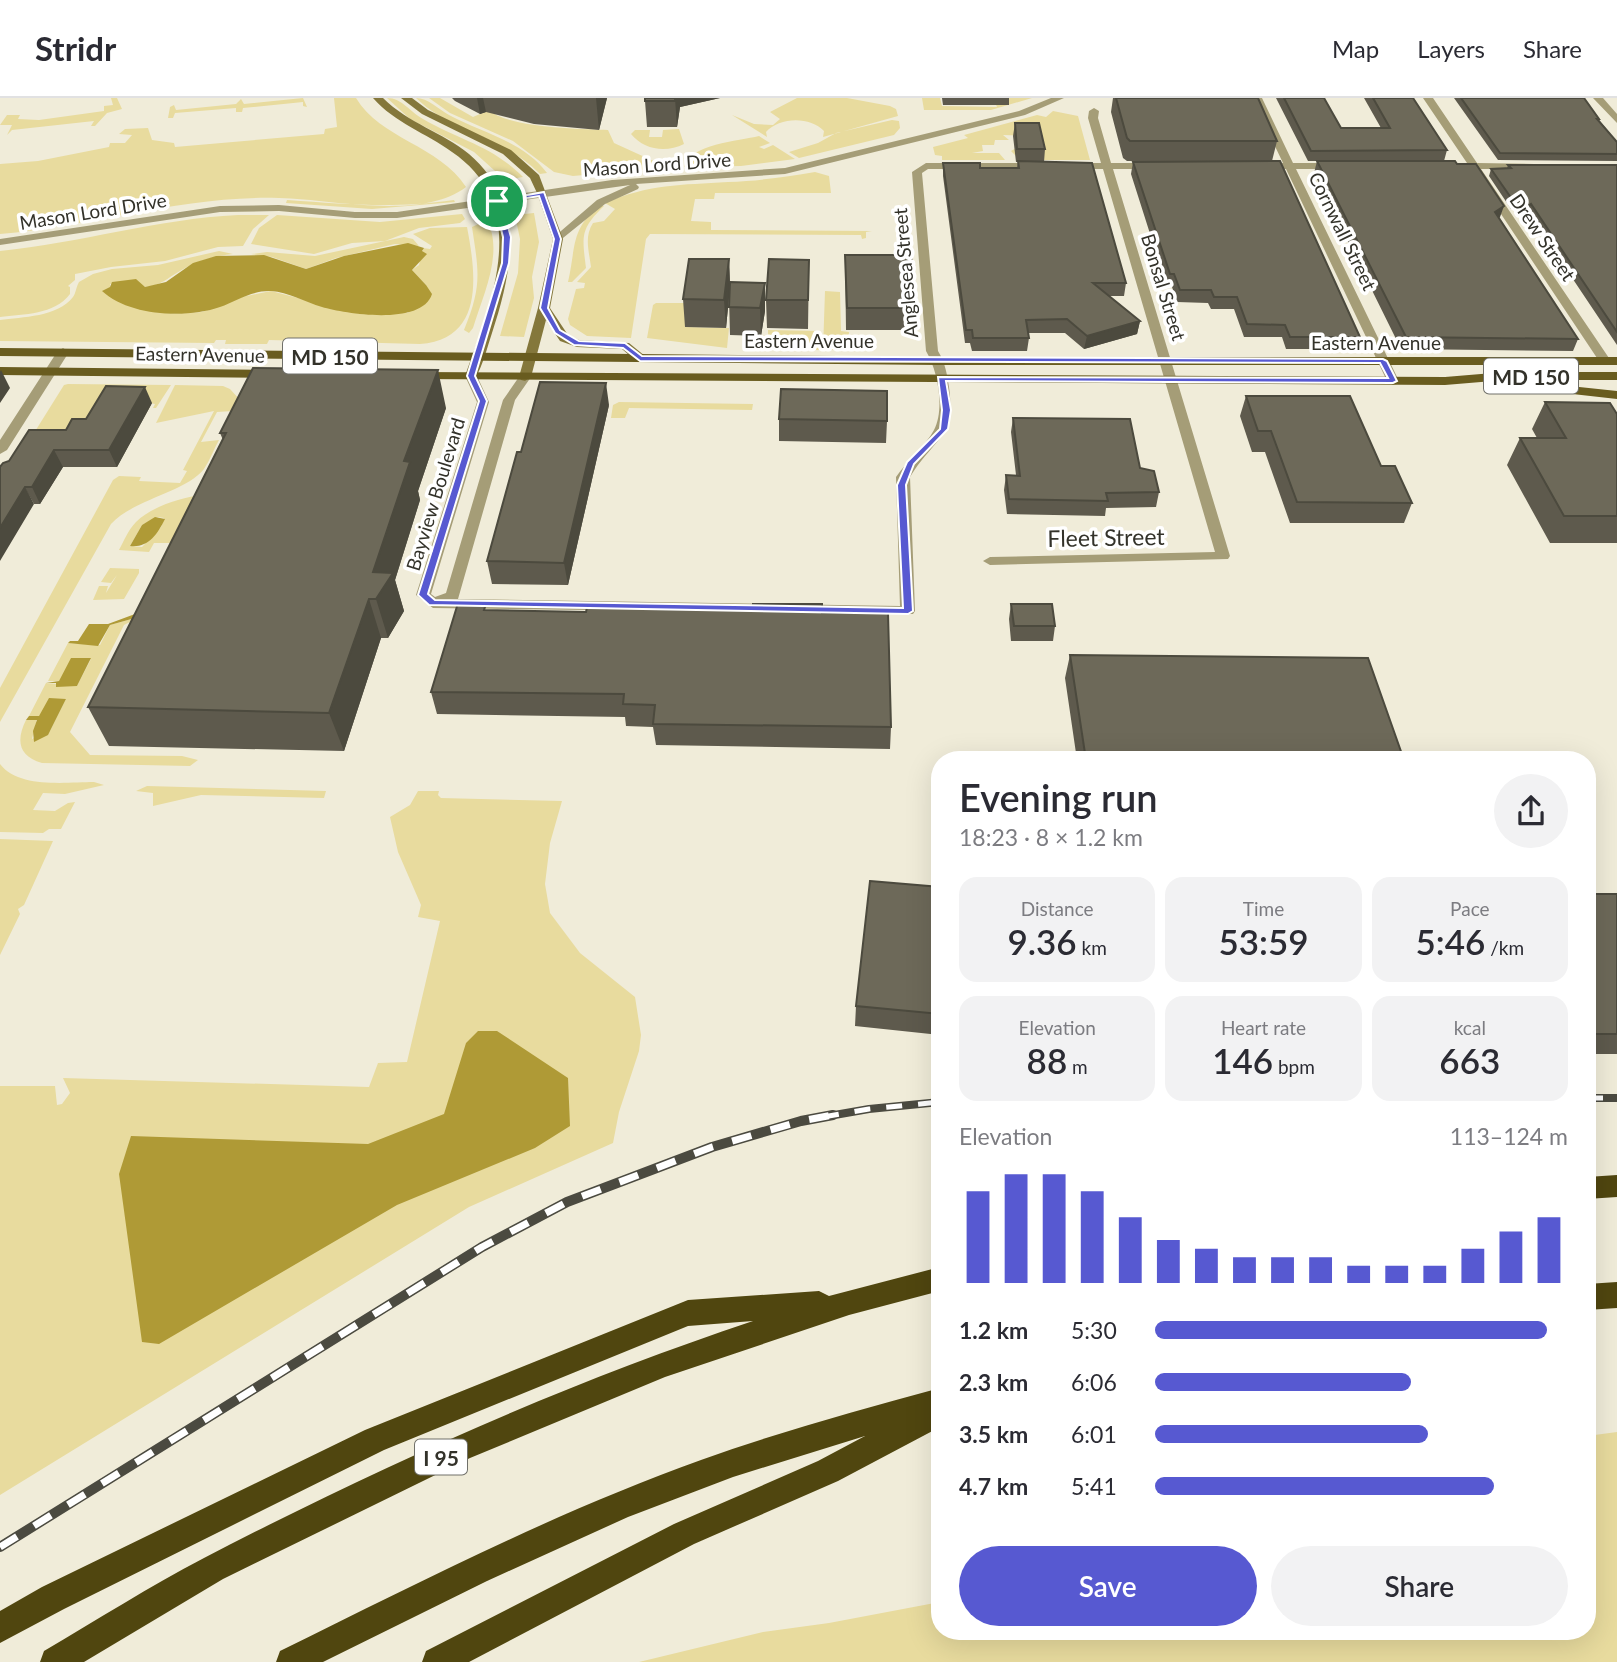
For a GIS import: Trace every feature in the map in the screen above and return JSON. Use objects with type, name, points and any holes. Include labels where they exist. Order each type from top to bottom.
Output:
[{"type":"highway","points":[[1596,1187],[1617,1186]]},
{"type":"highway","name":"I 95","points":[[55,1662],[213,1569],[460,1448],[665,1364],[849,1303],[931,1281]]},
{"type":"highway","points":[[1596,1296],[1617,1295]]},
{"type":"highway","points":[[0,1628],[53,1598],[375,1440],[688,1313],[849,1303]]},
{"type":"highway","points":[[291,1662],[455,1579],[667,1487],[820,1435],[931,1404]]},
{"type":"highway","points":[[437,1662],[684,1534],[828,1471],[931,1417]]},
{"type":"main road","name":"Eastern Avenue","points":[[0,352],[938,361],[1613,362]]},
{"type":"main road","name":"Eastern Avenue","points":[[0,371],[283,374]]},
{"type":"main road","name":"Eastern Avenue","points":[[407,376],[1445,382],[1506,376],[1617,376]]},
{"type":"main road","points":[[1445,382],[1566,388],[1617,395]]},
{"type":"street","points":[[378,98],[409,125],[466,157],[491,185],[497,201],[507,237],[505,263],[471,376]]},
{"type":"street","points":[[407,98],[425,112],[507,152],[535,177],[558,239],[579,215],[597,203],[631,188],[671,178]]},
{"type":"street","name":"Mason Lord Drive","points":[[0,242],[220,209],[279,208],[343,215],[397,215],[612,183],[759,174],[810,167],[1022,114],[1059,98]]},
{"type":"street","name":"Cornwall Street","points":[[1257,98],[1393,381]]},
{"type":"street","name":"Drew Street","points":[[1427,98],[1613,362]]},
{"type":"street","points":[[1598,98],[1617,120]]},
{"type":"street","name":"Bonsal Street","points":[[1094,111],[1092,115],[1223,556]]},
{"type":"street","name":"Anglesea Street","points":[[433,603],[908,611],[902,485],[911,464],[944,429],[946,410],[938,361],[932,351],[916,178],[921,167],[1048,166]]},
{"type":"street","points":[[1062,166],[1169,166]]},
{"type":"street","points":[[1245,166],[1355,166]]},
{"type":"street","points":[[1439,166],[1545,166]]},
{"type":"street","name":"Bayview Boulevard","points":[[471,376],[483,401],[423,595],[433,603],[452,596],[509,400],[525,377],[544,308],[558,239]]},
{"type":"street","points":[[544,308],[564,338],[577,343],[625,346],[640,359]]},
{"type":"street","points":[[0,450],[63,352]]},
{"type":"street","name":"Fleet Street","points":[[990,561],[1223,556]]},
{"type":"shaded area","points":[[111,98],[117,98],[122,109],[107,113],[95,126],[91,126],[94,121],[12,130],[7,135],[12,125],[0,125],[7,115],[20,115],[18,119],[39,120],[104,111],[104,106],[113,105]]},
{"type":"shaded area","points":[[303,98],[307,107],[303,106],[303,102],[243,108],[242,112],[236,112],[236,108],[175,113],[173,118],[168,118],[170,107],[174,105],[176,110],[236,104],[241,99],[244,104]]},
{"type":"shaded area","points":[[334,98],[356,98],[380,123],[441,161],[466,187],[447,197],[401,206],[244,198],[174,206],[70,225],[0,234],[0,164],[38,161],[109,147],[110,143],[125,143],[132,135],[119,134],[125,129],[148,128],[152,140],[174,143],[175,147],[324,134],[325,129],[337,127]]},
{"type":"shaded area","points":[[387,98],[397,100],[423,119],[487,150],[523,177],[505,180],[474,152],[410,119]]},
{"type":"shaded area","points":[[416,98],[514,145],[547,173],[540,174],[509,150],[445,119]]},
{"type":"shaded area","points":[[429,98],[440,98],[473,117],[489,110],[498,116],[528,124],[608,130],[614,143],[660,164],[661,168],[573,176],[554,172],[513,141],[450,113]]},
{"type":"shaded area","points":[[797,98],[847,98],[890,106],[896,109],[898,116],[823,137],[824,131],[818,126],[803,121],[786,121],[766,132],[767,137],[732,115],[754,124],[773,125],[780,119],[770,112]]},
{"type":"shaded area","points":[[922,98],[940,98],[942,106],[997,107],[993,98],[1032,98],[991,110],[924,110]]},
{"type":"shaded area","points":[[1053,111],[1078,116],[1090,160],[1020,160],[1011,151],[1037,136],[1003,135],[1009,140],[995,140],[994,145],[982,145],[983,151],[972,153],[999,153],[1005,160],[942,160],[942,156],[935,155],[933,147],[968,138],[964,135],[1037,115],[1046,117]]},
{"type":"shaded area","points":[[892,120],[899,121],[900,128],[894,135],[799,158],[789,152],[818,143],[836,133]]},
{"type":"shaded area","points":[[679,129],[684,144],[663,149],[642,144],[631,134],[635,130],[650,130],[649,137],[662,137],[663,130]]},
{"type":"shaded area","points":[[759,136],[770,143],[759,147],[764,149],[773,145],[795,159],[741,166],[684,167],[688,159],[705,148]]},
{"type":"shaded area","points":[[815,172],[829,176],[831,193],[715,193],[714,199],[695,199],[691,221],[711,222],[711,230],[872,231],[866,232],[866,238],[862,239],[861,235],[650,234],[646,239],[631,338],[587,336],[570,325],[568,319],[576,289],[584,288],[585,283],[577,282],[591,267],[588,244],[590,228],[593,223],[604,221],[615,209],[605,203],[636,192],[665,186],[761,180]]},
{"type":"shaded area","points":[[287,200],[370,205],[455,202],[372,209],[286,203]]},
{"type":"shaded area","points":[[599,206],[604,206],[590,221],[584,234],[586,268],[572,282],[568,282],[579,232],[583,223]]},
{"type":"shaded area","points":[[534,213],[539,242],[532,277],[534,298],[524,337],[500,336],[518,273],[520,239],[515,215]]},
{"type":"shaded area","points":[[462,214],[465,219],[460,223],[419,228],[385,241],[352,243],[314,254],[251,244],[259,228],[277,215],[380,222]]},
{"type":"shaded area","points":[[269,215],[253,229],[243,246],[218,247],[165,261],[75,274],[75,280],[68,286],[70,294],[56,306],[38,312],[0,317],[0,251],[178,221]]},
{"type":"shaded area","points":[[487,220],[492,233],[493,260],[473,328],[469,333],[464,330],[474,302],[477,279],[472,227]]},
{"type":"shaded area","points":[[467,227],[473,264],[471,301],[466,317],[456,330],[441,339],[420,344],[269,340],[267,344],[225,344],[226,340],[216,340],[214,343],[0,341],[0,320],[39,315],[58,309],[73,297],[79,282],[93,274],[112,269],[158,265],[219,251],[233,254],[186,267],[155,285],[145,287],[128,281],[110,284],[110,287],[123,303],[154,312],[174,314],[202,312],[242,297],[271,291],[360,314],[408,313],[426,285],[412,270],[419,265],[423,248],[430,249],[432,246],[413,234],[430,228]]},
{"type":"shaded area","points":[[404,237],[413,239],[419,246],[395,244],[336,258],[306,269],[272,257],[251,254],[267,252],[315,256]]},
{"type":"shaded area","points":[[408,243],[424,248],[422,251],[427,254],[412,270],[432,294],[425,304],[414,311],[399,314],[348,312],[271,291],[251,294],[206,311],[158,313],[127,306],[102,291],[110,287],[112,282],[136,279],[145,287],[166,282],[193,263],[216,256],[264,255],[306,269],[344,256]]},
{"type":"shaded area","points":[[825,291],[840,292],[841,331],[849,332],[848,350],[823,350]]},
{"type":"shaded area","points":[[688,303],[685,327],[729,328],[727,348],[647,338],[653,305]]},
{"type":"shaded area","points":[[768,330],[820,331],[820,350],[760,349],[761,336],[768,335]]},
{"type":"shaded area","points":[[64,385],[171,385],[156,408],[153,408],[155,404],[150,403],[97,436],[29,441]]},
{"type":"shaded area","points":[[175,385],[223,386],[230,389],[240,400],[233,411],[217,412],[201,442],[219,440],[204,469],[196,477],[133,508],[111,524],[0,722],[0,688],[113,480],[119,476],[141,477],[139,481],[180,483],[187,471],[183,470],[214,411],[156,423]]},
{"type":"shaded area","points":[[619,402],[753,404],[752,410],[629,408],[625,418],[611,418],[613,405]]},
{"type":"shaded area","points":[[202,495],[194,543],[154,543],[149,552],[119,550],[131,528],[142,517],[176,500]],"holes":[[[158,517],[164,518],[161,527],[142,547],[130,546],[142,525]]]},
{"type":"shaded area","points":[[155,517],[165,519],[155,535],[147,543],[130,546],[142,525]]},
{"type":"shaded area","points":[[110,568],[139,569],[139,573],[124,599],[93,600],[99,586],[108,586],[106,593],[117,575],[111,583],[101,582]]},
{"type":"shaded area","points":[[137,611],[142,616],[124,625],[70,732],[90,755],[182,756],[198,760],[190,766],[42,763],[28,756],[20,741],[26,720],[37,719],[32,739],[50,731],[66,699],[39,716],[29,716],[46,683],[77,686],[91,659],[59,681],[48,681],[68,643],[100,645],[110,625],[135,618]]},
{"type":"shaded area","points":[[135,614],[135,618],[110,625],[98,646],[68,643],[78,641],[89,624],[108,624]]},
{"type":"shaded area","points":[[71,658],[91,658],[77,686],[56,687],[56,683],[46,683],[59,681]]},
{"type":"shaded area","points":[[49,698],[66,699],[48,735],[34,742],[33,731],[37,720],[26,720],[29,716],[39,716]]},
{"type":"shaded area","points":[[0,764],[8,772],[31,781],[94,782],[104,785],[65,794],[43,793],[33,810],[55,811],[75,802],[61,829],[49,829],[43,833],[0,832]]},
{"type":"shaded area","points":[[147,786],[326,791],[324,798],[201,795],[153,806],[153,793],[136,791]]},
{"type":"shaded area","points":[[418,791],[439,791],[441,798],[562,801],[550,843],[545,884],[550,913],[580,953],[635,997],[641,1035],[613,1143],[469,1207],[0,1495],[0,1086],[55,1086],[57,1105],[62,1104],[70,1093],[63,1078],[369,1087],[378,1063],[407,1062],[440,921],[418,917],[421,905],[398,852],[390,817],[410,805]]},
{"type":"shaded area","points":[[0,839],[53,841],[24,905],[18,909],[20,914],[0,955]]},
{"type":"shaded area","points":[[478,1031],[497,1031],[568,1078],[570,1126],[535,1148],[397,1205],[159,1344],[142,1342],[119,1174],[131,1136],[368,1144],[444,1114],[466,1043]]},
{"type":"shaded area","points":[[1617,1432],[1617,1662],[639,1662],[763,1632],[931,1604],[931,1640],[1596,1640],[1596,1435]]},
{"type":"building","points":[[645,98],[675,98],[675,101],[645,101]]},
{"type":"building","points":[[1116,98],[1258,98],[1277,141],[1130,141]]},
{"type":"building","points":[[1284,98],[1324,98],[1341,128],[1390,128],[1373,98],[1413,98],[1447,150],[1311,151]]},
{"type":"building","points":[[1461,98],[1584,98],[1597,119],[1617,142],[1617,154],[1500,153]]},
{"type":"building","points":[[1015,123],[1039,123],[1045,149],[1017,149]]},
{"type":"building","points":[[1018,161],[1092,163],[1126,283],[1093,283],[1140,321],[1087,336],[1067,319],[1026,320],[1029,338],[973,338],[972,330],[966,330],[943,163],[980,163],[980,168],[1019,168]]},
{"type":"building","points":[[1280,161],[1360,337],[1290,337],[1285,325],[1247,324],[1237,297],[1214,297],[1211,290],[1180,290],[1174,274],[1170,274],[1133,162]]},
{"type":"building","points":[[1317,161],[1455,161],[1457,164],[1476,164],[1504,206],[1495,212],[1578,339],[1406,337]]},
{"type":"building","points":[[1508,165],[1617,165],[1617,332],[1531,204],[1528,206],[1521,197],[1514,202],[1491,169],[1511,168]]},
{"type":"building","points":[[845,255],[911,255],[916,305],[910,305],[911,308],[847,308]]},
{"type":"building","points":[[689,259],[729,259],[724,300],[683,299]]},
{"type":"building","points":[[769,259],[809,260],[808,300],[766,300]]},
{"type":"building","points":[[730,282],[765,283],[760,308],[729,307]]},
{"type":"building","points":[[253,368],[438,370],[404,461],[410,462],[373,572],[393,573],[376,599],[369,599],[329,713],[88,707],[226,433],[220,433]]},
{"type":"building","points":[[540,382],[606,383],[564,563],[487,561],[517,452],[521,452]]},
{"type":"building","points":[[106,386],[145,387],[109,450],[54,450],[32,487],[25,487],[0,528],[0,467],[9,461],[29,430],[66,430],[72,419],[86,419]]},
{"type":"building","points":[[781,389],[887,391],[887,421],[779,419]]},
{"type":"building","points":[[1246,396],[1350,396],[1381,466],[1395,466],[1412,503],[1297,502],[1271,431],[1258,431]]},
{"type":"building","points":[[1545,402],[1610,403],[1617,414],[1617,516],[1564,516],[1520,438],[1566,438]]},
{"type":"building","points":[[1013,418],[1130,419],[1140,468],[1154,471],[1159,492],[1106,493],[1108,501],[1009,499],[1006,475],[1020,476]]},
{"type":"building","points":[[458,603],[486,604],[484,610],[586,612],[588,603],[656,604],[655,608],[753,609],[753,604],[822,604],[822,613],[888,613],[891,727],[653,724],[655,705],[623,704],[624,694],[431,692]]},
{"type":"building","points":[[1011,604],[1052,604],[1055,626],[1014,626]]},
{"type":"building","points":[[1070,655],[1368,658],[1401,751],[1085,751]]},
{"type":"building","points":[[870,881],[931,886],[931,1013],[856,1006]]},
{"type":"building","points":[[1596,894],[1617,894],[1617,1034],[1596,1034]]},
{"type":"railway","points":[[1596,1098],[1617,1098]]},
{"type":"railway","points":[[823,1117],[931,1103]]},
{"type":"railway","points":[[0,1547],[482,1247],[567,1202],[712,1147],[801,1121],[833,1115]]},
{"type":"route","points":[[542,193],[558,239],[544,308],[557,332],[577,343],[625,346],[640,359],[1383,361],[1393,381],[941,379],[946,401],[944,429],[911,464],[903,477],[908,611],[433,603],[423,595],[483,401],[471,376],[498,293],[507,251],[507,237],[497,201],[542,193]]}]
